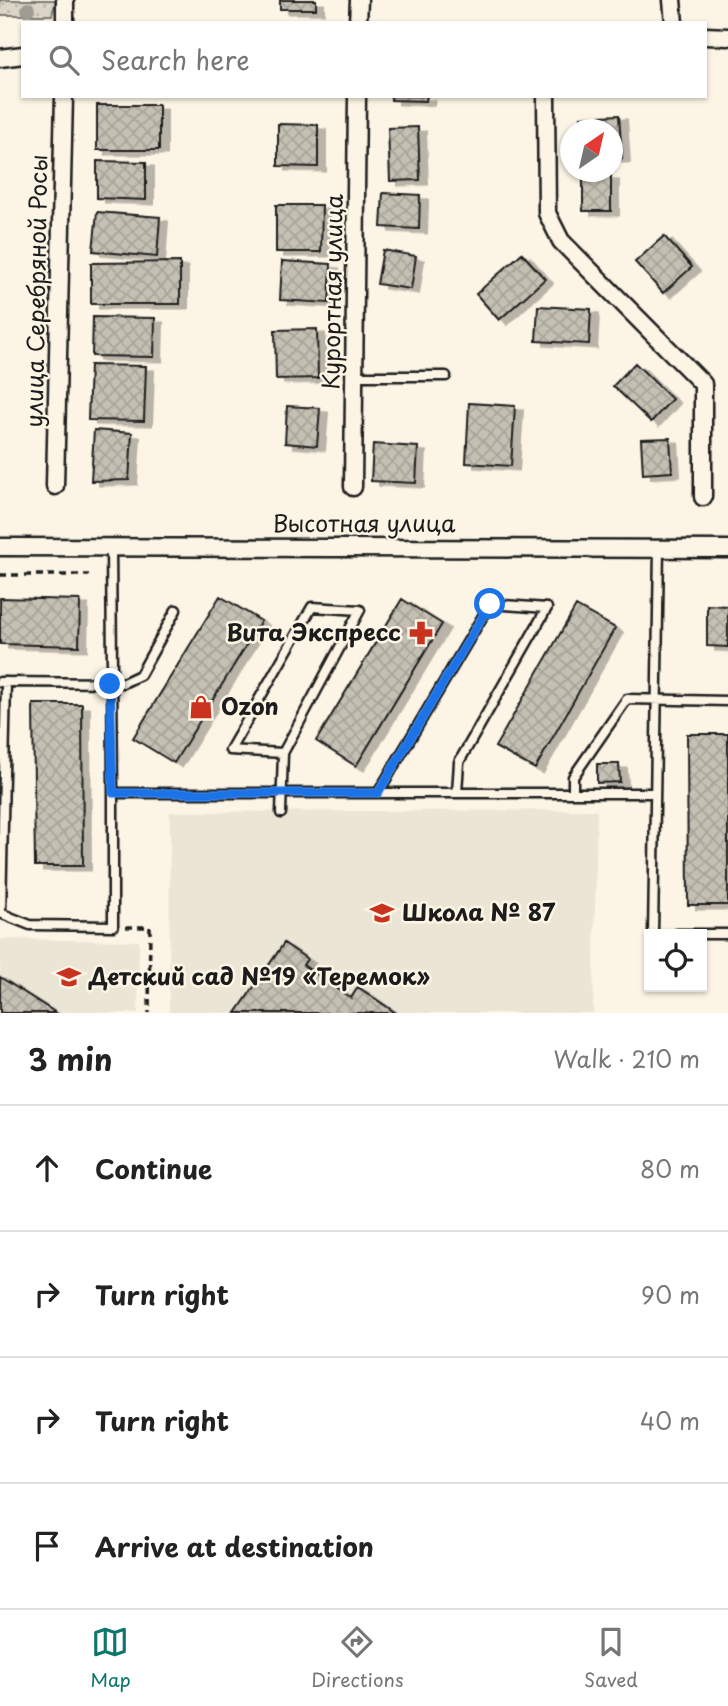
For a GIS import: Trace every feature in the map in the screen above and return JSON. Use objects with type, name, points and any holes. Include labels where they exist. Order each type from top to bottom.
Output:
[{"type":"street","points":[[65,0],[65,21]]},
{"type":"street","points":[[358,21],[359,0]]},
{"type":"street","points":[[672,0],[674,21]]},
{"type":"street","points":[[707,36],[728,37]]},
{"type":"street","points":[[0,58],[21,55]]},
{"type":"street","name":"улица Серебряной Росы","points":[[55,486],[64,98]]},
{"type":"street","name":"Курортная улица","points":[[353,487],[357,98]]},
{"type":"street","points":[[547,98],[547,213],[561,241],[702,384],[704,497]]},
{"type":"street","name":"Высотная улица","points":[[0,547],[728,549]]},
{"type":"lane","points":[[355,376],[446,376]]},
{"type":"lane","points":[[111,546],[110,684],[113,926],[30,925],[1,913],[3,682],[110,684],[123,683],[139,675],[176,610]]},
{"type":"lane","points":[[653,929],[659,548]]},
{"type":"lane","points":[[378,793],[490,604],[547,608],[459,762],[457,793]]},
{"type":"lane","points":[[281,813],[283,753],[360,610],[312,607],[230,750],[283,753]]},
{"type":"lane","points":[[573,792],[573,777],[627,699],[728,701]]},
{"type":"lane","points":[[113,793],[655,793]]},
{"type":"lane","points":[[707,934],[728,934]]},
{"type":"path","points":[[0,575],[89,575]]},
{"type":"path","points":[[113,926],[150,927],[149,1013]]},
{"type":"shaded area","points":[[0,0],[56,0],[52,15],[0,15]]},
{"type":"shaded area","name":"Школа № 87","points":[[597,810],[593,1013],[169,1013],[170,812]]},
{"type":"shaded area","name":"Детский сад №19 «Теремок»","points":[[0,939],[139,941],[138,1013],[0,1013]]},
{"type":"building","points":[[280,0],[316,0],[316,9],[280,9]]},
{"type":"building","points":[[391,98],[427,98],[426,101]]},
{"type":"building","points":[[97,105],[159,105],[159,150],[97,150]]},
{"type":"building","points":[[619,115],[619,119],[581,119]]},
{"type":"building","points":[[278,124],[318,125],[318,167],[278,166]]},
{"type":"building","points":[[418,127],[420,180],[390,181],[388,128]]},
{"type":"building","points":[[97,161],[146,162],[146,200],[97,198]]},
{"type":"building","points":[[583,182],[611,182],[611,211],[583,211]]},
{"type":"building","points":[[383,193],[420,195],[419,229],[381,227]]},
{"type":"building","points":[[276,205],[322,205],[321,252],[276,252]]},
{"type":"building","points":[[97,212],[160,217],[157,257],[93,251]]},
{"type":"building","points":[[664,236],[692,267],[663,293],[635,262]]},
{"type":"building","points":[[383,250],[416,256],[411,289],[377,284]]},
{"type":"building","points":[[522,253],[545,279],[499,320],[476,294]]},
{"type":"building","points":[[282,261],[331,264],[329,303],[280,300]]},
{"type":"building","points":[[180,262],[180,304],[91,304],[91,263]]},
{"type":"building","points":[[538,306],[591,309],[589,344],[536,341]]},
{"type":"building","points":[[93,317],[155,318],[154,357],[92,356]]},
{"type":"building","points":[[317,329],[318,378],[276,379],[275,330]]},
{"type":"building","points":[[635,363],[672,399],[651,422],[613,386]]},
{"type":"building","points":[[90,365],[146,366],[144,421],[88,420]]},
{"type":"building","points":[[469,403],[515,406],[511,466],[466,463]]},
{"type":"building","points":[[287,406],[320,408],[317,446],[285,443]]},
{"type":"building","points":[[94,430],[132,433],[129,480],[91,481]]},
{"type":"building","points":[[670,438],[672,472],[643,474],[641,439]]},
{"type":"building","points":[[373,444],[418,447],[416,483],[371,481]]},
{"type":"building","points":[[220,596],[261,621],[174,763],[133,738]]},
{"type":"building","points":[[0,598],[80,600],[79,646],[0,644]]},
{"type":"building","points":[[402,599],[442,624],[356,766],[316,741]]},
{"type":"building","points":[[707,605],[728,606],[728,647],[707,646]]},
{"type":"building","points":[[576,606],[615,628],[535,769],[495,747]]},
{"type":"building","points":[[33,704],[82,704],[83,866],[35,866]]},
{"type":"building","points":[[687,734],[728,734],[728,905],[688,905]]},
{"type":"building","points":[[597,764],[619,764],[620,782],[597,783]]},
{"type":"building","points":[[284,943],[307,959],[303,965],[351,998],[358,987],[396,1013],[236,1013]]},
{"type":"building","points":[[0,977],[56,1013],[0,1013]]},
{"type":"place","name":"Вита Экспресс","points":[[421,633]]},
{"type":"place","name":"Ozon","points":[[201,707]]},
{"type":"place","name":"Школа № 87","points":[[382,913]]},
{"type":"place","name":"Детский сад №19 «Теремок»","points":[[69,977]]},
{"type":"route","points":[[110,684],[113,793],[378,793],[490,604]]}]
